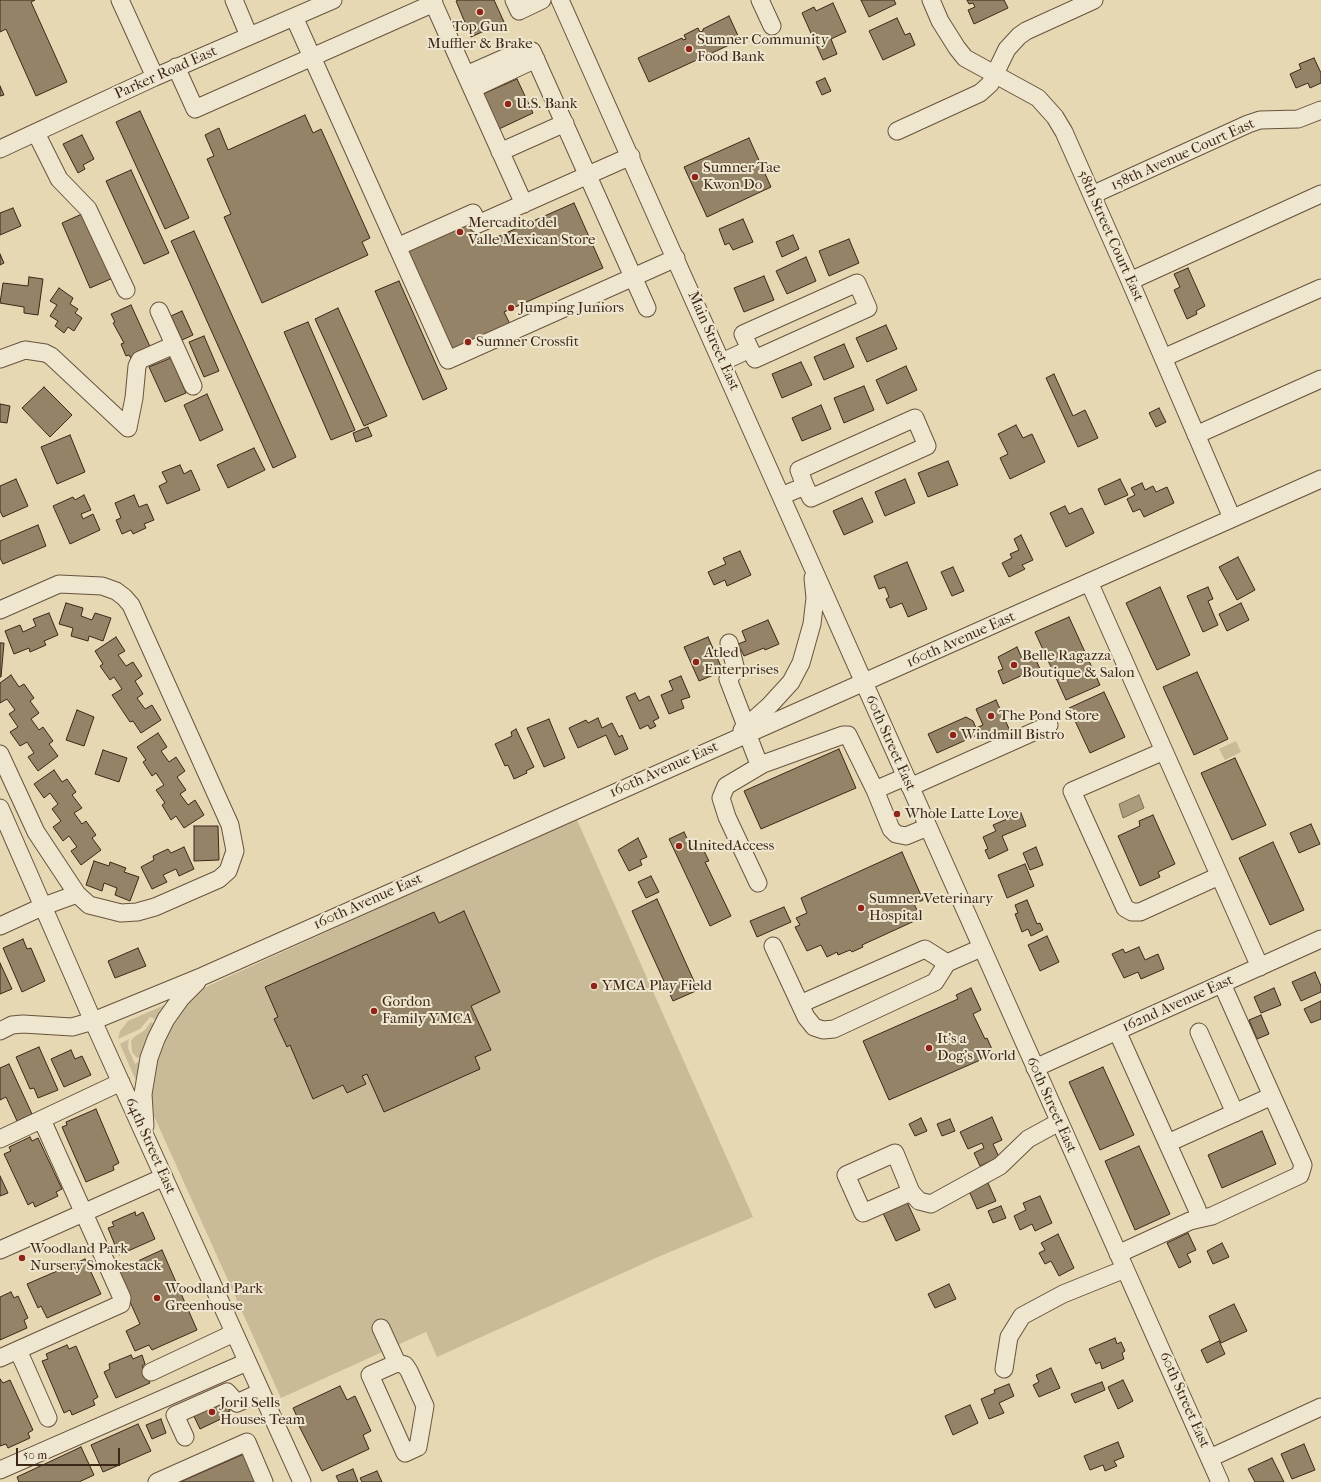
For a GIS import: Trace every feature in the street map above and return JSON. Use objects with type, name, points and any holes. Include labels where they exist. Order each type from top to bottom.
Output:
[{"type":"street","points":[[120,0],[154,77]]},
{"type":"street","points":[[234,0],[249,36]]},
{"type":"street","name":"Parker Road East","points":[[0,150],[176,67],[333,0]]},
{"type":"street","points":[[514,0],[518,11],[542,0]]},
{"type":"street","name":"Main Street East","points":[[560,0],[631,156],[864,683]]},
{"type":"street","points":[[760,0],[772,26]]},
{"type":"street","name":"58th Street Court East","points":[[931,0],[940,21],[957,48],[973,63],[1028,91],[1048,107],[1064,132],[1130,280],[1232,518]]},
{"type":"street","points":[[897,131],[978,94],[990,84],[996,74],[1006,49],[1022,33],[1094,0]]},
{"type":"street","points":[[176,67],[195,109],[433,1],[524,204]]},
{"type":"street","points":[[294,17],[448,360],[676,258]]},
{"type":"street","points":[[469,82],[525,49],[532,51],[647,308]]},
{"type":"street","name":"158th Avenue Court East","points":[[1092,195],[1248,124],[1260,120],[1298,119],[1321,110]]},
{"type":"street","points":[[500,152],[565,123]]},
{"type":"street","points":[[36,133],[59,179],[88,209],[126,290]]},
{"type":"street","points":[[397,247],[473,213],[478,224],[631,156]]},
{"type":"street","points":[[1130,280],[1321,194]]},
{"type":"street","points":[[857,283],[868,308],[755,359],[750,349],[743,334],[857,283]]},
{"type":"street","points":[[1163,358],[1321,288]]},
{"type":"street","points":[[159,311],[193,386]]},
{"type":"street","points":[[0,359],[25,350],[45,353],[51,356],[128,428],[134,398],[137,366],[140,360],[174,345]]},
{"type":"street","points":[[722,362],[750,349]]},
{"type":"street","points":[[1196,435],[1321,379]]},
{"type":"street","points":[[915,418],[927,446],[811,498],[806,486],[799,470],[915,418]]},
{"type":"street","name":"160th Avenue East","points":[[0,1031],[12,1025],[24,1024],[72,1027],[93,1021],[203,976],[727,742],[747,730],[864,683],[1321,479]]},
{"type":"street","points":[[781,496],[806,486]]},
{"type":"street","points":[[747,730],[786,688],[801,663],[812,624],[814,598],[812,567]]},
{"type":"street","points":[[1089,582],[1260,967]]},
{"type":"street","points":[[0,610],[59,584],[102,586],[116,591],[124,597],[130,605],[230,825],[235,851],[228,871],[219,879],[155,907],[137,912],[121,913],[89,905],[77,894],[36,832],[0,754]]},
{"type":"street","points":[[729,643],[736,670],[728,679],[757,759],[763,764]]},
{"type":"street","name":"60th Street East","points":[[864,683],[1220,1482]]},
{"type":"street","points":[[875,790],[907,782],[1049,725]]},
{"type":"street","points":[[758,883],[726,817],[721,798],[726,786],[763,764],[843,735],[848,734],[892,829],[896,834],[906,836],[928,828]]},
{"type":"street","points":[[1164,751],[1072,791],[1125,908],[1132,912],[1140,912],[1219,876]]},
{"type":"street","name":"64th Street East","points":[[2,816],[44,906],[93,1021],[302,1482]]},
{"type":"street","points":[[0,926],[44,906],[77,894]]},
{"type":"street","name":"162nd Avenue East","points":[[1035,1068],[1321,939]]},
{"type":"street","points":[[773,946],[806,1017],[814,1027],[823,1030],[834,1029],[935,982],[947,963],[981,948]]},
{"type":"street","points":[[800,1004],[925,949],[947,963]]},
{"type":"street","points":[[145,1136],[144,1094],[149,1058],[166,1019],[181,998],[203,976]]},
{"type":"street","points":[[1118,1254],[1190,1221],[1212,1216],[1292,1180],[1300,1174],[1302,1165],[1222,984]]},
{"type":"street","points":[[1117,1031],[1197,1209]]},
{"type":"street","points":[[1199,1032],[1236,1112]]},
{"type":"street","points":[[0,1139],[121,1082]]},
{"type":"street","points":[[1168,1143],[1272,1096]]},
{"type":"street","points":[[0,1358],[121,1304],[122,1298],[42,1120]]},
{"type":"street","points":[[911,1192],[919,1201],[931,1204],[1000,1166],[1028,1139],[1059,1122]]},
{"type":"street","points":[[0,1250],[164,1177]]},
{"type":"street","points":[[1004,1369],[1009,1337],[1022,1316],[1063,1294],[1125,1269]]},
{"type":"street","points":[[381,1328],[397,1363]]},
{"type":"street","points":[[151,1372],[234,1333]]},
{"type":"street","points":[[18,1350],[48,1418]]},
{"type":"street","points":[[0,1470],[247,1362]]},
{"type":"street","points":[[397,1363],[405,1365],[409,1371],[425,1406],[418,1447],[405,1453],[370,1375],[397,1363]]},
{"type":"street","points":[[185,1438],[175,1414],[227,1392],[237,1403],[261,1392]]},
{"type":"street","points":[[1210,1458],[1321,1407]]},
{"type":"street","points":[[157,1482],[247,1442],[264,1482]]},
{"type":"shaded area","points":[[1236,741],[1241,752],[1225,760],[1219,749]]},
{"type":"shaded area","points":[[1139,795],[1144,808],[1123,818],[1119,804]]},
{"type":"shaded area","points":[[577,820],[753,1217],[658,1257],[437,1357],[426,1332],[281,1398],[154,1116],[151,1087],[153,1066],[171,1021],[197,992],[210,985]]},
{"type":"shaded area","points":[[167,1004],[159,1021],[150,1017],[140,1029],[118,1039],[120,1031],[128,1021]]},
{"type":"shaded area","points":[[151,1022],[157,1025],[137,1083],[120,1044],[129,1039],[128,1048],[135,1064],[141,1060],[132,1052],[131,1041],[134,1037],[145,1030]]},
{"type":"building","points":[[0,0],[35,0],[31,2],[67,82],[36,96],[6,29],[0,32]]},
{"type":"building","name":"Top Gun Muffler & Brake","points":[[494,0],[504,22],[471,37],[456,1]]},
{"type":"building","points":[[861,0],[894,0],[896,4],[869,17]]},
{"type":"building","points":[[967,0],[1004,0],[1008,8],[974,24],[968,10],[975,7],[973,3],[969,4]]},
{"type":"building","points":[[833,3],[846,32],[831,39],[837,54],[823,60],[802,13],[814,7],[816,11]]},
{"type":"building","name":"Sumner Community Food Bank","points":[[729,16],[740,40],[649,82],[638,58],[682,38],[683,40],[686,39],[684,35],[698,28],[700,32],[703,31],[703,29]]},
{"type":"building","points":[[897,18],[905,35],[910,33],[915,45],[883,60],[869,31]]},
{"type":"building","points":[[1314,58],[1321,73],[1321,83],[1310,88],[1308,83],[1296,88],[1290,74],[1301,69],[1299,64]]},
{"type":"building","points":[[825,78],[831,91],[822,95],[816,82]]},
{"type":"building","name":"U.S. Bank","points":[[517,79],[533,113],[499,129],[483,94]]},
{"type":"building","points":[[0,86],[4,95],[0,96]]},
{"type":"building","points":[[140,111],[189,218],[165,229],[116,122]]},
{"type":"building","points":[[305,115],[313,133],[321,129],[370,238],[362,242],[368,255],[262,303],[224,217],[231,214],[207,159],[214,156],[205,135],[219,128],[228,150]]},
{"type":"building","points":[[82,135],[94,159],[83,165],[85,169],[78,173],[63,144]]},
{"type":"building","points":[[749,138],[771,187],[707,217],[684,167]]},
{"type":"building","points":[[131,170],[169,253],[144,264],[106,181]]},
{"type":"building","points":[[574,203],[603,268],[504,312],[510,324],[451,350],[406,250],[471,221],[481,244]]},
{"type":"building","points":[[13,208],[21,226],[0,235],[0,213]]},
{"type":"building","points":[[84,213],[113,278],[90,288],[62,223]]},
{"type":"building","points":[[743,219],[753,242],[733,250],[729,243],[725,245],[719,229]]},
{"type":"building","points":[[194,231],[296,457],[273,468],[171,241]]},
{"type":"building","points":[[793,235],[799,249],[782,257],[776,242]]},
{"type":"building","points":[[849,239],[859,263],[829,276],[819,251]]},
{"type":"building","points":[[0,254],[4,263],[0,265]]},
{"type":"building","points":[[806,257],[816,281],[787,294],[776,271]]},
{"type":"building","points":[[1188,268],[1205,306],[1196,311],[1197,314],[1187,319],[1174,290],[1180,287],[1174,274]]},
{"type":"building","points":[[764,276],[774,300],[744,312],[734,288]]},
{"type":"building","points":[[29,277],[43,279],[38,315],[24,313],[24,307],[0,303],[3,283],[28,286]]},
{"type":"building","points":[[399,281],[447,389],[423,400],[375,291]]},
{"type":"building","points":[[59,288],[73,298],[70,304],[78,309],[75,313],[82,318],[74,331],[68,327],[64,333],[55,326],[58,321],[50,316],[57,305],[50,301]]},
{"type":"building","points":[[131,305],[152,351],[132,360],[129,355],[126,356],[121,344],[124,343],[113,323],[115,322],[111,314]]},
{"type":"building","points":[[338,308],[387,416],[364,426],[315,319]]},
{"type":"building","points":[[182,311],[193,335],[182,340],[171,316]]},
{"type":"building","points":[[308,322],[355,430],[331,440],[284,332]]},
{"type":"building","points":[[886,325],[897,349],[867,362],[856,338]]},
{"type":"building","points":[[204,336],[219,371],[204,377],[189,342]]},
{"type":"building","points":[[844,344],[854,367],[824,380],[814,357]]},
{"type":"building","points":[[171,358],[186,393],[165,402],[149,367]]},
{"type":"building","points":[[801,362],[812,385],[782,398],[772,374]]},
{"type":"building","points":[[906,366],[917,390],[887,404],[876,380]]},
{"type":"building","points":[[1054,374],[1073,416],[1085,410],[1098,438],[1078,447],[1046,378]]},
{"type":"building","points":[[864,386],[874,410],[844,423],[834,398]]},
{"type":"building","points":[[44,387],[72,415],[50,437],[22,408]]},
{"type":"building","points":[[207,394],[223,430],[200,441],[184,405]]},
{"type":"building","points":[[0,404],[10,406],[7,423],[0,422]]},
{"type":"building","points":[[821,405],[831,429],[802,441],[792,418]]},
{"type":"building","points":[[1159,408],[1166,422],[1156,427],[1149,413]]},
{"type":"building","points":[[1016,425],[1023,438],[1032,434],[1045,462],[1010,479],[1000,458],[1008,454],[998,434]]},
{"type":"building","points":[[368,427],[372,436],[356,442],[353,433]]},
{"type":"building","points":[[70,435],[85,472],[57,484],[41,447]]},
{"type":"building","points":[[254,448],[265,470],[228,488],[217,465]]},
{"type":"building","points":[[948,461],[958,485],[928,497],[918,473]]},
{"type":"building","points":[[180,465],[184,474],[191,470],[200,490],[167,504],[159,486],[167,482],[162,472]]},
{"type":"building","points":[[16,479],[28,506],[3,517],[0,511],[0,486]]},
{"type":"building","points":[[905,479],[915,503],[885,516],[875,492]]},
{"type":"building","points":[[1120,479],[1128,495],[1105,505],[1098,489]]},
{"type":"building","points":[[1142,483],[1145,490],[1153,486],[1156,492],[1167,487],[1174,503],[1144,517],[1140,509],[1133,512],[1127,499],[1135,495],[1131,488]]},
{"type":"building","points":[[84,495],[91,510],[81,514],[83,519],[93,514],[100,530],[70,544],[53,506],[73,497],[75,500]]},
{"type":"building","points":[[134,495],[139,507],[147,504],[154,520],[144,524],[146,528],[133,534],[131,530],[122,534],[116,520],[121,518],[115,503]]},
{"type":"building","points":[[862,498],[873,522],[844,535],[833,511]]},
{"type":"building","points":[[1065,506],[1069,514],[1082,508],[1094,533],[1066,547],[1050,513]]},
{"type":"building","points":[[38,525],[46,546],[3,564],[0,558],[0,541]]},
{"type":"building","points":[[1021,535],[1033,560],[1022,565],[1025,569],[1009,577],[1002,563],[1012,558],[1010,554],[1019,550],[1014,539]]},
{"type":"building","points":[[740,551],[751,575],[727,586],[725,580],[714,585],[708,572],[726,564],[723,558]]},
{"type":"building","points":[[1238,557],[1255,590],[1237,600],[1219,567]]},
{"type":"building","points":[[907,562],[927,609],[908,617],[902,603],[890,608],[886,599],[889,597],[885,587],[879,589],[874,576]]},
{"type":"building","points":[[953,567],[964,591],[952,596],[941,572]]},
{"type":"building","points":[[1160,587],[1190,655],[1157,670],[1126,603]]},
{"type":"building","points":[[1208,587],[1213,599],[1208,601],[1218,625],[1203,632],[1187,596]]},
{"type":"building","points":[[66,603],[83,608],[81,616],[92,620],[95,613],[111,618],[103,641],[89,636],[88,641],[71,636],[73,628],[59,624]]},
{"type":"building","points":[[1241,603],[1249,620],[1227,631],[1219,614]]},
{"type":"building","points":[[49,613],[58,635],[44,641],[46,645],[30,652],[29,648],[14,654],[5,631],[20,625],[23,632],[36,626],[33,619]]},
{"type":"building","points":[[1069,617],[1100,685],[1066,700],[1035,632]]},
{"type":"building","points":[[768,620],[779,644],[744,656],[738,644],[746,641],[742,631]]},
{"type":"building","points":[[116,637],[125,651],[118,655],[126,666],[133,662],[142,676],[135,681],[143,694],[137,698],[145,709],[152,705],[161,720],[141,733],[133,721],[130,722],[112,695],[122,689],[114,677],[110,680],[100,666],[103,664],[95,651]]},
{"type":"building","points":[[708,637],[723,671],[699,681],[684,647]]},
{"type":"building","points":[[0,643],[4,643],[1,677],[0,677]]},
{"type":"building","points":[[1017,647],[1023,661],[1034,656],[1042,673],[1030,678],[1027,673],[1003,684],[998,671],[1003,669],[998,657]]},
{"type":"building","points":[[1197,672],[1228,739],[1194,755],[1163,687]]},
{"type":"building","points":[[11,675],[19,687],[24,684],[34,698],[30,701],[39,713],[31,719],[39,730],[43,727],[53,741],[49,744],[58,756],[38,771],[28,757],[34,753],[27,742],[20,746],[10,732],[18,727],[9,714],[15,710],[7,699],[0,703],[0,683]]},
{"type":"building","points":[[681,676],[690,697],[681,700],[684,708],[669,714],[661,695],[673,690],[669,681]]},
{"type":"building","points":[[1104,692],[1125,737],[1090,753],[1069,708]]},
{"type":"building","points":[[635,693],[639,701],[649,696],[659,718],[653,721],[656,726],[650,729],[648,725],[640,729],[626,697]]},
{"type":"building","points":[[996,700],[1010,731],[989,740],[987,736],[983,738],[980,732],[974,735],[975,736],[937,753],[928,734],[966,717],[973,721],[976,728],[983,725],[976,709]]},
{"type":"building","points":[[77,710],[94,717],[84,746],[66,740]]},
{"type":"building","points":[[598,718],[602,728],[612,723],[619,737],[622,735],[628,749],[615,755],[606,735],[578,748],[569,728],[586,720],[588,723]]},
{"type":"building","points":[[549,719],[565,758],[544,767],[527,728]]},
{"type":"building","points":[[516,729],[534,767],[526,771],[527,773],[514,779],[508,765],[505,766],[495,744],[512,736],[511,732]]},
{"type":"building","points":[[158,733],[167,747],[161,751],[169,762],[176,757],[185,771],[177,777],[186,790],[180,794],[188,805],[195,800],[204,815],[184,828],[176,816],[171,820],[162,805],[165,803],[156,790],[164,785],[156,773],[152,776],[143,762],[146,760],[137,747]]},
{"type":"building","points":[[839,749],[856,788],[761,829],[744,791]]},
{"type":"building","points":[[103,750],[127,758],[119,782],[95,774]]},
{"type":"building","points":[[1235,758],[1266,825],[1232,840],[1201,773]]},
{"type":"building","points":[[54,770],[62,782],[67,779],[76,792],[72,795],[82,808],[74,813],[82,824],[86,821],[96,835],[92,838],[101,850],[81,865],[71,851],[77,847],[69,836],[63,841],[53,827],[61,821],[52,809],[58,804],[50,793],[44,798],[34,784]]},
{"type":"building","points":[[1021,813],[1026,826],[1002,836],[1008,850],[989,859],[985,850],[988,849],[983,837],[996,831],[993,825]]},
{"type":"building","points":[[1153,815],[1175,864],[1158,872],[1160,877],[1140,886],[1118,836],[1140,826],[1139,821]]},
{"type":"building","points":[[1311,824],[1320,844],[1299,853],[1290,833]]},
{"type":"building","points":[[194,826],[218,826],[219,860],[194,861]]},
{"type":"building","points":[[684,832],[691,847],[696,845],[699,851],[703,849],[709,861],[705,862],[731,916],[710,926],[669,839]]},
{"type":"building","points":[[638,838],[647,857],[640,860],[642,865],[629,871],[618,850]]},
{"type":"building","points":[[1273,842],[1304,910],[1270,925],[1239,858]]},
{"type":"building","points":[[184,847],[194,869],[179,876],[176,869],[163,875],[167,882],[152,889],[141,867],[154,860],[153,856],[168,849],[171,853]]},
{"type":"building","points":[[1036,847],[1043,865],[1030,870],[1023,853]]},
{"type":"building","name":"Sumner Veterinary Hospital","points":[[902,852],[923,900],[914,904],[921,918],[862,945],[863,947],[852,952],[850,950],[838,955],[837,952],[827,957],[821,945],[807,951],[795,927],[800,925],[796,918],[807,913],[801,898]]},
{"type":"building","points":[[94,861],[109,866],[110,862],[126,868],[124,872],[139,877],[130,901],[115,895],[117,888],[104,883],[102,891],[86,885]]},
{"type":"building","points":[[1025,864],[1034,886],[1007,898],[998,875]]},
{"type":"building","points":[[651,876],[659,892],[646,898],[638,882]]},
{"type":"building","points":[[657,899],[698,990],[673,1001],[632,911]]},
{"type":"building","points":[[1027,900],[1037,924],[1040,923],[1043,930],[1031,936],[1028,929],[1022,932],[1015,914],[1018,913],[1015,905]]},
{"type":"building","points":[[784,907],[791,922],[757,937],[750,921]]},
{"type":"building","name":"Gordon Family YMCA","points":[[464,911],[500,992],[471,1006],[491,1050],[475,1057],[480,1069],[384,1112],[367,1074],[362,1076],[366,1084],[347,1093],[343,1085],[313,1099],[290,1045],[287,1047],[274,1019],[278,1017],[265,987],[434,912],[439,923]]},
{"type":"building","points":[[1047,936],[1059,962],[1040,971],[1028,945]]},
{"type":"building","points":[[23,939],[27,949],[31,948],[45,981],[22,992],[3,948]]},
{"type":"building","points":[[1139,947],[1145,960],[1158,954],[1164,969],[1141,979],[1138,972],[1124,978],[1112,954],[1123,949],[1125,953]]},
{"type":"building","points":[[138,948],[146,966],[115,978],[108,961]]},
{"type":"building","points":[[0,963],[12,989],[0,994]]},
{"type":"building","points":[[1315,972],[1321,986],[1321,992],[1301,1001],[1292,982]]},
{"type":"building","name":"It's a Dog's World","points":[[971,988],[981,1010],[973,1014],[985,1039],[987,1038],[994,1054],[889,1100],[863,1041],[958,999],[956,995]]},
{"type":"building","points":[[1274,988],[1281,1005],[1261,1013],[1254,997]]},
{"type":"building","points":[[1321,1001],[1321,1019],[1311,1023],[1304,1009]]},
{"type":"building","points":[[1261,1015],[1269,1034],[1257,1039],[1249,1020]]},
{"type":"building","points":[[39,1047],[58,1090],[38,1098],[34,1088],[30,1089],[16,1057]]},
{"type":"building","points":[[71,1050],[75,1059],[82,1056],[91,1075],[64,1087],[51,1059]]},
{"type":"building","points":[[9,1064],[32,1114],[17,1121],[6,1097],[0,1100],[0,1068]]},
{"type":"building","points":[[1103,1067],[1134,1135],[1100,1150],[1069,1082]]},
{"type":"building","points":[[96,1109],[119,1163],[113,1166],[114,1170],[86,1182],[62,1127],[67,1125],[66,1122]]},
{"type":"building","points":[[992,1117],[1002,1140],[993,1144],[999,1157],[980,1166],[974,1153],[984,1148],[982,1143],[968,1149],[960,1132]]},
{"type":"building","points":[[921,1118],[927,1131],[915,1136],[909,1124]]},
{"type":"building","points":[[950,1119],[955,1131],[942,1136],[937,1124]]},
{"type":"building","points":[[1262,1131],[1276,1164],[1222,1188],[1208,1155]]},
{"type":"building","points":[[30,1137],[32,1141],[38,1138],[62,1189],[56,1192],[58,1196],[35,1207],[33,1202],[28,1205],[4,1154],[11,1151],[9,1147]]},
{"type":"building","points":[[1139,1146],[1170,1214],[1135,1230],[1105,1161]]},
{"type":"building","points":[[0,1176],[8,1193],[0,1196]]},
{"type":"building","points":[[988,1183],[996,1201],[977,1209],[969,1191]]},
{"type":"building","points":[[1040,1196],[1052,1223],[1035,1231],[1032,1224],[1020,1230],[1014,1216],[1026,1210],[1023,1203]]},
{"type":"building","points":[[907,1202],[920,1230],[896,1241],[883,1213]]},
{"type":"building","points":[[1001,1206],[1006,1218],[993,1223],[988,1211]]},
{"type":"building","points":[[135,1212],[136,1216],[143,1212],[155,1239],[119,1255],[108,1228],[114,1226],[112,1222]]},
{"type":"building","points":[[1188,1233],[1196,1250],[1187,1254],[1191,1262],[1179,1268],[1167,1243]]},
{"type":"building","points":[[1058,1234],[1074,1268],[1059,1276],[1051,1261],[1045,1264],[1039,1253],[1045,1250],[1041,1243]]},
{"type":"building","points":[[1222,1243],[1229,1257],[1213,1264],[1207,1251]]},
{"type":"building","points":[[162,1250],[197,1330],[152,1350],[149,1345],[135,1351],[126,1331],[140,1324],[116,1271]]},
{"type":"building","points":[[85,1259],[101,1294],[47,1318],[41,1306],[38,1308],[27,1284]]},
{"type":"building","points":[[949,1284],[956,1299],[935,1308],[928,1294]]},
{"type":"building","points":[[11,1292],[14,1298],[18,1296],[28,1318],[24,1320],[27,1328],[0,1340],[0,1297]]},
{"type":"building","points":[[1234,1304],[1247,1331],[1221,1343],[1209,1316]]},
{"type":"building","points":[[1115,1338],[1117,1344],[1121,1342],[1125,1351],[1122,1353],[1124,1359],[1102,1369],[1100,1362],[1096,1364],[1089,1349]]},
{"type":"building","points":[[1219,1341],[1225,1354],[1207,1363],[1201,1350]]},
{"type":"building","points":[[67,1345],[69,1349],[76,1346],[98,1397],[93,1400],[95,1405],[72,1415],[70,1410],[64,1413],[42,1361],[48,1359],[46,1354]]},
{"type":"building","points":[[131,1355],[133,1359],[142,1355],[145,1364],[142,1366],[150,1383],[116,1398],[104,1372],[110,1369],[109,1364]]},
{"type":"building","points":[[1051,1368],[1060,1388],[1039,1397],[1033,1385],[1039,1382],[1036,1375]]},
{"type":"building","points":[[0,1379],[3,1383],[10,1380],[33,1430],[28,1433],[30,1438],[8,1448],[6,1444],[0,1446]]},
{"type":"building","points":[[1123,1380],[1133,1401],[1118,1409],[1108,1387]]},
{"type":"building","points":[[1102,1382],[1105,1390],[1075,1403],[1071,1394]]},
{"type":"building","points":[[1009,1384],[1014,1396],[999,1403],[1004,1413],[989,1419],[981,1399],[995,1393],[994,1390]]},
{"type":"building","points":[[340,1386],[347,1400],[355,1396],[371,1431],[363,1435],[369,1449],[322,1471],[297,1422],[299,1421],[293,1408]]},
{"type":"building","points":[[224,1397],[230,1411],[221,1415],[223,1418],[200,1429],[192,1412]]},
{"type":"building","points":[[970,1405],[978,1423],[953,1435],[945,1416]]},
{"type":"building","points":[[161,1419],[166,1433],[152,1439],[146,1425]]},
{"type":"building","points":[[138,1424],[151,1451],[103,1472],[91,1445]]},
{"type":"building","points":[[1118,1442],[1124,1457],[1114,1461],[1117,1466],[1105,1471],[1103,1465],[1090,1470],[1084,1456]]},
{"type":"building","points":[[1304,1444],[1315,1470],[1292,1479],[1281,1454]]},
{"type":"building","points":[[81,1447],[94,1475],[79,1482],[19,1482],[17,1477]]},
{"type":"building","points":[[246,1453],[259,1482],[180,1482]]},
{"type":"building","points":[[1272,1458],[1284,1482],[1255,1482],[1248,1469]]},
{"type":"building","points":[[353,1469],[358,1482],[339,1482],[336,1476]]},
{"type":"building","points":[[377,1471],[382,1482],[362,1482],[360,1478]]},
{"type":"place","name":"Top Gun Muffler & Brake","points":[[480,12]]},
{"type":"place","name":"Sumner Community Food Bank","points":[[689,49]]},
{"type":"place","name":"U.S. Bank","points":[[508,104]]},
{"type":"place","name":"Sumner Tae Kwon Do","points":[[695,177]]},
{"type":"place","name":"Mercadito del Valle Mexican Store","points":[[460,232]]},
{"type":"place","name":"Jumping Juniors","points":[[511,308]]},
{"type":"place","name":"Sumner Crossfit","points":[[468,342]]},
{"type":"place","name":"Atled Enterprises","points":[[696,662]]},
{"type":"place","name":"Belle Ragazza Boutique & Salon","points":[[1014,665]]},
{"type":"place","name":"The Pond Store","points":[[991,716]]},
{"type":"place","name":"Windmill Bistro","points":[[953,735]]},
{"type":"place","name":"Whole Latte Love","points":[[897,814]]},
{"type":"place","name":"UnitedAccess","points":[[679,846]]},
{"type":"place","name":"Sumner Veterinary Hospital","points":[[861,908]]},
{"type":"place","name":"YMCA Play Field","points":[[594,986]]},
{"type":"place","name":"Gordon Family YMCA","points":[[374,1011]]},
{"type":"place","name":"It's a Dog's World","points":[[929,1048]]},
{"type":"place","name":"Woodland Park Nursery Smokestack","points":[[22,1258]]},
{"type":"place","name":"Woodland Park Greenhouse","points":[[157,1298]]},
{"type":"place","name":"Joril Sells Houses Team","points":[[212,1412]]}]
